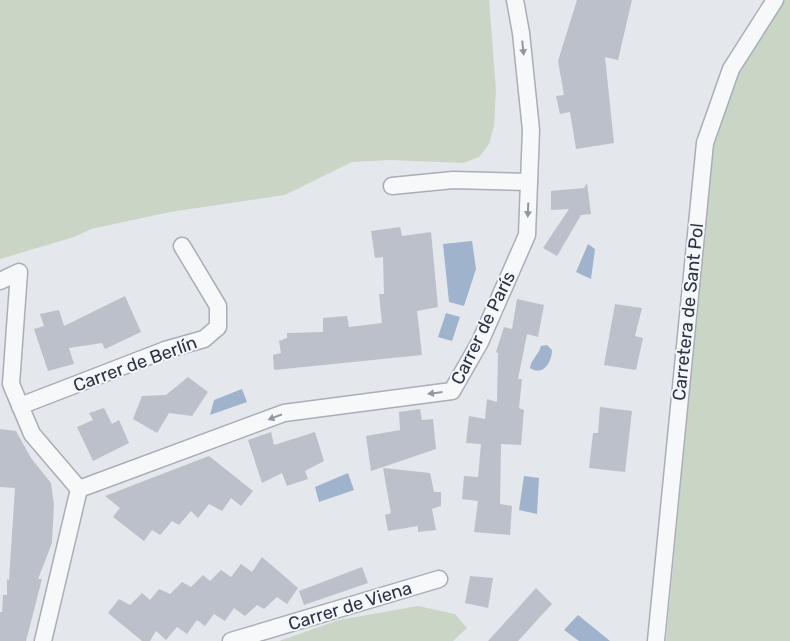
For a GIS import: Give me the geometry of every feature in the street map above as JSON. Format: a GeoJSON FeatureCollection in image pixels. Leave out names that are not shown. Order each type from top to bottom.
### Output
{"type":"FeatureCollection","features":[{"type":"Feature","properties":{"kind":"street","name":"Carrer de París"},"geometry":{"type":"LineString","coordinates":[[79,489],[284,413],[452,391],[480,342],[527,235],[531,130],[521,32],[515,0]]}},
{"type":"Feature","properties":{"kind":"street","name":"Carretera de Sant Pol"},"geometry":{"type":"LineString","coordinates":[[656,641],[705,142],[731,69],[775,0]]}},
{"type":"Feature","properties":{"kind":"street"},"geometry":{"type":"LineString","coordinates":[[392,186],[453,180],[529,182]]}},
{"type":"Feature","properties":{"kind":"street","name":"Carrer de Berlín"},"geometry":{"type":"LineString","coordinates":[[20,406],[165,350],[204,339],[218,327],[218,306],[182,246]]}},
{"type":"Feature","properties":{"kind":"street"},"geometry":{"type":"LineString","coordinates":[[0,281],[19,272],[11,384],[32,434],[79,489],[43,641]]}},
{"type":"Feature","properties":{"kind":"street","name":"Carrer de Viena"},"geometry":{"type":"LineString","coordinates":[[231,641],[440,579]]}},
{"type":"Feature","properties":{"kind":"green space"},"geometry":{"type":"Polygon","coordinates":[[[0,0],[489,0],[496,90],[494,126],[489,144],[479,157],[463,163],[390,160],[352,162],[285,195],[170,212],[91,229],[74,237],[0,259],[0,0]]]}},
{"type":"Feature","properties":{"kind":"green space"},"geometry":{"type":"Polygon","coordinates":[[[782,0],[790,0],[790,641],[666,641],[713,144],[740,69],[782,0]]]}},
{"type":"Feature","properties":{"kind":"green space"},"geometry":{"type":"Polygon","coordinates":[[[418,606],[455,614],[467,628],[453,641],[279,641],[339,620],[418,606]]]}},
{"type":"Feature","properties":{"kind":"water"},"geometry":{"type":"Polygon","coordinates":[[[472,241],[476,269],[464,306],[449,302],[443,244],[472,241]]]}},
{"type":"Feature","properties":{"kind":"water"},"geometry":{"type":"Polygon","coordinates":[[[588,244],[595,249],[591,279],[576,272],[588,244]]]}},
{"type":"Feature","properties":{"kind":"water"},"geometry":{"type":"Polygon","coordinates":[[[446,313],[460,317],[452,341],[438,337],[446,313]]]}},
{"type":"Feature","properties":{"kind":"water"},"geometry":{"type":"Polygon","coordinates":[[[547,345],[552,350],[552,355],[546,367],[539,371],[530,368],[541,346],[547,345]]]}},
{"type":"Feature","properties":{"kind":"water"},"geometry":{"type":"Polygon","coordinates":[[[242,389],[247,402],[210,415],[214,400],[242,389]]]}},
{"type":"Feature","properties":{"kind":"water"},"geometry":{"type":"Polygon","coordinates":[[[348,473],[354,490],[319,502],[315,487],[348,473]]]}},
{"type":"Feature","properties":{"kind":"water"},"geometry":{"type":"Polygon","coordinates":[[[524,476],[539,478],[537,514],[519,510],[524,476]]]}},
{"type":"Feature","properties":{"kind":"water"},"geometry":{"type":"Polygon","coordinates":[[[578,615],[610,641],[579,641],[564,630],[578,615]]]}},
{"type":"Feature","properties":{"kind":"building"},"geometry":{"type":"Polygon","coordinates":[[[577,0],[632,0],[618,60],[605,57],[614,143],[576,149],[570,112],[560,114],[556,96],[564,95],[558,61],[577,0]]]}},
{"type":"Feature","properties":{"kind":"building"},"geometry":{"type":"Polygon","coordinates":[[[587,183],[591,214],[581,215],[557,256],[543,248],[569,209],[551,210],[551,191],[584,188],[587,183]]]}},
{"type":"Feature","properties":{"kind":"building"},"geometry":{"type":"Polygon","coordinates":[[[400,227],[402,236],[431,232],[438,307],[417,311],[422,355],[274,370],[273,355],[281,353],[279,341],[287,338],[287,333],[323,332],[323,318],[347,316],[349,327],[382,323],[379,294],[384,294],[383,257],[375,258],[371,231],[400,227]]]}},
{"type":"Feature","properties":{"kind":"building"},"geometry":{"type":"Polygon","coordinates":[[[125,296],[141,332],[105,349],[102,343],[69,348],[74,364],[48,371],[34,329],[44,326],[40,314],[59,310],[64,326],[125,296]]]}},
{"type":"Feature","properties":{"kind":"building"},"geometry":{"type":"Polygon","coordinates":[[[517,299],[544,305],[538,337],[527,334],[518,379],[522,379],[519,408],[524,410],[521,445],[501,444],[500,504],[512,506],[510,535],[474,532],[478,501],[462,499],[464,476],[478,477],[481,444],[466,443],[469,416],[485,419],[487,399],[497,402],[498,353],[496,352],[504,327],[512,329],[517,299]]]}},
{"type":"Feature","properties":{"kind":"building"},"geometry":{"type":"Polygon","coordinates":[[[615,304],[642,308],[635,336],[643,338],[636,370],[604,365],[615,304]]]}},
{"type":"Feature","properties":{"kind":"building"},"geometry":{"type":"Polygon","coordinates":[[[188,377],[208,392],[192,416],[169,413],[157,433],[133,419],[142,396],[166,395],[188,377]]]}},
{"type":"Feature","properties":{"kind":"building"},"geometry":{"type":"Polygon","coordinates":[[[600,407],[632,411],[625,472],[589,468],[593,433],[598,433],[600,407]]]}},
{"type":"Feature","properties":{"kind":"building"},"geometry":{"type":"Polygon","coordinates":[[[104,408],[112,424],[119,420],[129,443],[93,461],[77,427],[93,420],[89,413],[104,408]]]}},
{"type":"Feature","properties":{"kind":"building"},"geometry":{"type":"Polygon","coordinates":[[[420,409],[422,420],[433,419],[436,449],[371,471],[366,436],[400,430],[399,412],[420,409]]]}},
{"type":"Feature","properties":{"kind":"building"},"geometry":{"type":"Polygon","coordinates":[[[0,429],[16,431],[31,458],[51,483],[54,505],[52,543],[38,579],[42,579],[26,641],[0,641],[0,612],[2,612],[3,595],[7,595],[7,579],[9,580],[15,488],[0,487],[0,429]]]}},
{"type":"Feature","properties":{"kind":"building"},"geometry":{"type":"Polygon","coordinates":[[[271,432],[274,445],[315,432],[324,461],[305,471],[308,479],[287,486],[282,473],[262,483],[248,440],[271,432]]]}},
{"type":"Feature","properties":{"kind":"building"},"geometry":{"type":"Polygon","coordinates":[[[209,456],[253,491],[241,506],[231,498],[222,511],[209,504],[198,518],[191,511],[179,525],[172,521],[160,535],[152,530],[144,541],[113,517],[120,508],[105,496],[209,456]]]}},
{"type":"Feature","properties":{"kind":"building"},"geometry":{"type":"Polygon","coordinates":[[[383,468],[430,473],[434,492],[441,492],[441,506],[432,509],[436,530],[418,532],[418,526],[388,531],[385,515],[391,513],[383,468]]]}},
{"type":"Feature","properties":{"kind":"building"},"geometry":{"type":"Polygon","coordinates":[[[262,557],[298,588],[287,604],[277,597],[264,609],[257,605],[245,616],[234,608],[225,621],[214,614],[205,626],[197,620],[187,634],[177,627],[166,640],[156,631],[150,641],[142,641],[108,613],[119,599],[130,605],[142,593],[150,600],[159,589],[170,594],[182,582],[191,587],[203,575],[210,581],[221,570],[231,577],[241,564],[252,572],[262,557]]]}},
{"type":"Feature","properties":{"kind":"building"},"geometry":{"type":"Polygon","coordinates":[[[362,567],[368,583],[304,605],[299,591],[362,567]]]}},
{"type":"Feature","properties":{"kind":"building"},"geometry":{"type":"Polygon","coordinates":[[[470,576],[493,578],[488,608],[465,603],[470,576]]]}},
{"type":"Feature","properties":{"kind":"building"},"geometry":{"type":"Polygon","coordinates":[[[536,588],[552,604],[518,641],[488,641],[536,588]]]}}]}
